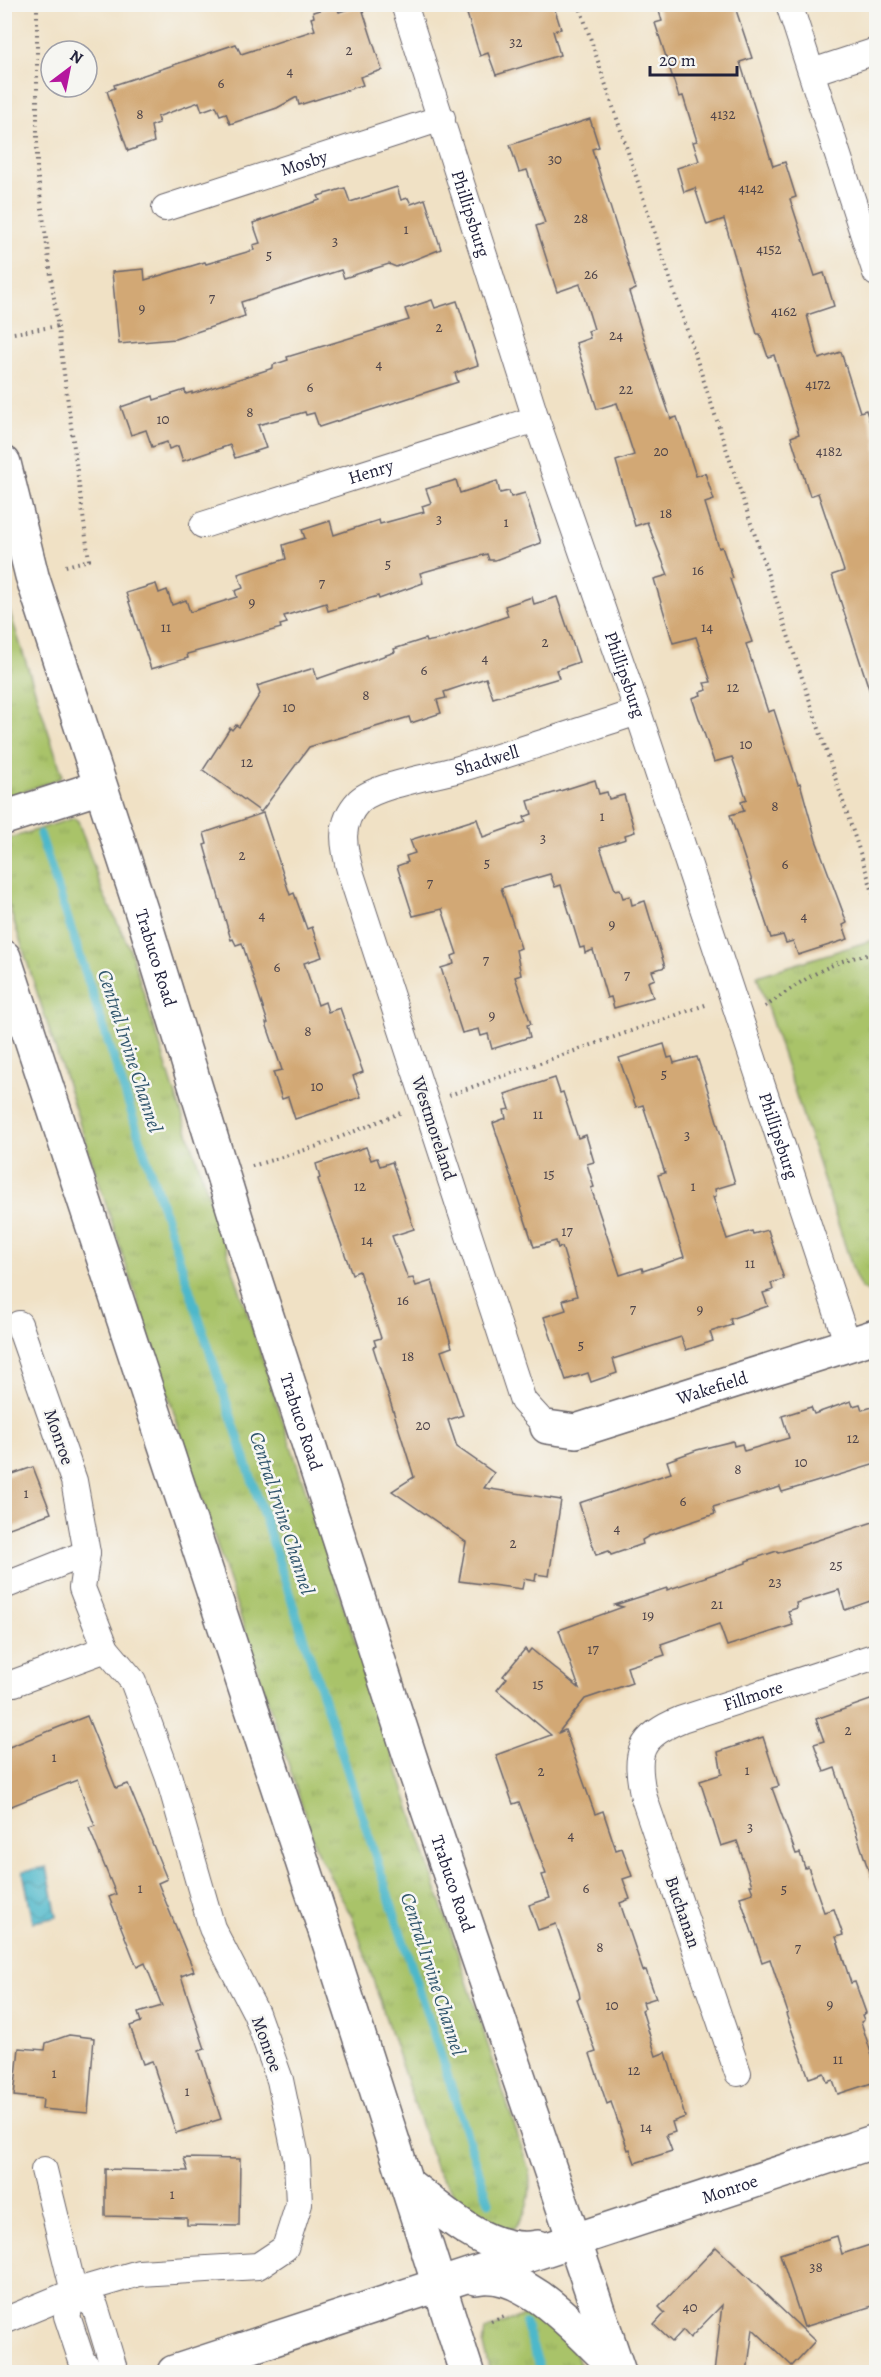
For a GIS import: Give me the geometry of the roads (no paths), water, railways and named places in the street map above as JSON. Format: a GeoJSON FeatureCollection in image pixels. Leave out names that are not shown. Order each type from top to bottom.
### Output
{"type":"FeatureCollection","features":[{"type":"Feature","properties":{"kind":"main road","name":"Trabuco Road"},"geometry":{"type":"LineString","coordinates":[[4,463],[32,576],[143,916],[222,1174],[414,1769],[619,2371]]}},
{"type":"Feature","properties":{"kind":"main road"},"geometry":{"type":"LineString","coordinates":[[4,818],[100,787]]}},
{"type":"Feature","properties":{"kind":"main road"},"geometry":{"type":"LineString","coordinates":[[4,957],[467,2373]]}},
{"type":"Feature","properties":{"kind":"main road","name":"Wakefield"},"geometry":{"type":"LineString","coordinates":[[547,1427],[576,1431],[862,1340]]}},
{"type":"Feature","properties":{"kind":"main road","name":"Monroe"},"geometry":{"type":"LineString","coordinates":[[174,2373],[876,2141]]}},
{"type":"Feature","properties":{"kind":"main road"},"geometry":{"type":"LineString","coordinates":[[406,2183],[472,2232],[506,2247],[524,2249],[575,2240]]}},
{"type":"Feature","properties":{"kind":"main road"},"geometry":{"type":"LineString","coordinates":[[439,2287],[486,2276],[516,2283],[546,2303],[619,2371]]}},
{"type":"Feature","properties":{"kind":"street","name":"Phillipsburg"},"geometry":{"type":"LineString","coordinates":[[404,4],[536,419],[638,712],[735,1006],[862,1340]]}},
{"type":"Feature","properties":{"kind":"street"},"geometry":{"type":"LineString","coordinates":[[789,4],[876,273]]}},
{"type":"Feature","properties":{"kind":"street"},"geometry":{"type":"LineString","coordinates":[[812,72],[876,51]]}},
{"type":"Feature","properties":{"kind":"street","name":"Mosby"},"geometry":{"type":"LineString","coordinates":[[165,208],[442,118]]}},
{"type":"Feature","properties":{"kind":"street","name":"Henry"},"geometry":{"type":"LineString","coordinates":[[204,525],[536,419]]}},
{"type":"Feature","properties":{"kind":"street","name":"Shadwell"},"geometry":{"type":"LineString","coordinates":[[346,820],[360,800],[387,788],[458,770],[638,712]]}},
{"type":"Feature","properties":{"kind":"street","name":"Westmoreland"},"geometry":{"type":"LineString","coordinates":[[346,820],[343,845],[351,874],[523,1401],[547,1427]]}},
{"type":"Feature","properties":{"kind":"street","name":"Monroe"},"geometry":{"type":"LineString","coordinates":[[4,2321],[74,2292],[139,2273],[258,2266],[285,2248],[298,2204],[297,2161],[280,2080],[256,2013],[212,1928],[169,1778],[133,1681],[106,1649],[82,1588],[87,1553],[74,1481],[19,1324]]}},
{"type":"Feature","properties":{"kind":"street"},"geometry":{"type":"LineString","coordinates":[[4,1586],[87,1553]]}},
{"type":"Feature","properties":{"kind":"street"},"geometry":{"type":"LineString","coordinates":[[4,1683],[14,1683],[106,1649]]}},
{"type":"Feature","properties":{"kind":"street","name":"Fillmore"},"geometry":{"type":"LineString","coordinates":[[640,1750],[657,1730],[682,1719],[876,1656]]}},
{"type":"Feature","properties":{"kind":"street","name":"Buchanan"},"geometry":{"type":"LineString","coordinates":[[640,1750],[638,1771],[644,1798],[738,2073]]}},
{"type":"Feature","properties":{"kind":"street"},"geometry":{"type":"LineString","coordinates":[[44,2170],[74,2292],[67,2316],[82,2361],[92,2373]]}},
{"type":"Feature","properties":{"kind":"street"},"geometry":{"type":"LineString","coordinates":[[74,2292],[95,2306],[115,2373]]}},
{"type":"Feature","properties":{"kind":"water"},"geometry":{"type":"Polygon","coordinates":[[[47,1867],[57,1917],[33,1922],[23,1871],[47,1867]]]}},
{"type":"Feature","properties":{"kind":"waterway","name":"Central Irvine Channel"},"geometry":{"type":"LineString","coordinates":[[40,834],[489,2202]]}},
{"type":"Feature","properties":{"kind":"waterway","name":"Central Irvine Channel"},"geometry":{"type":"LineString","coordinates":[[525,2324],[541,2372]]}}]}
